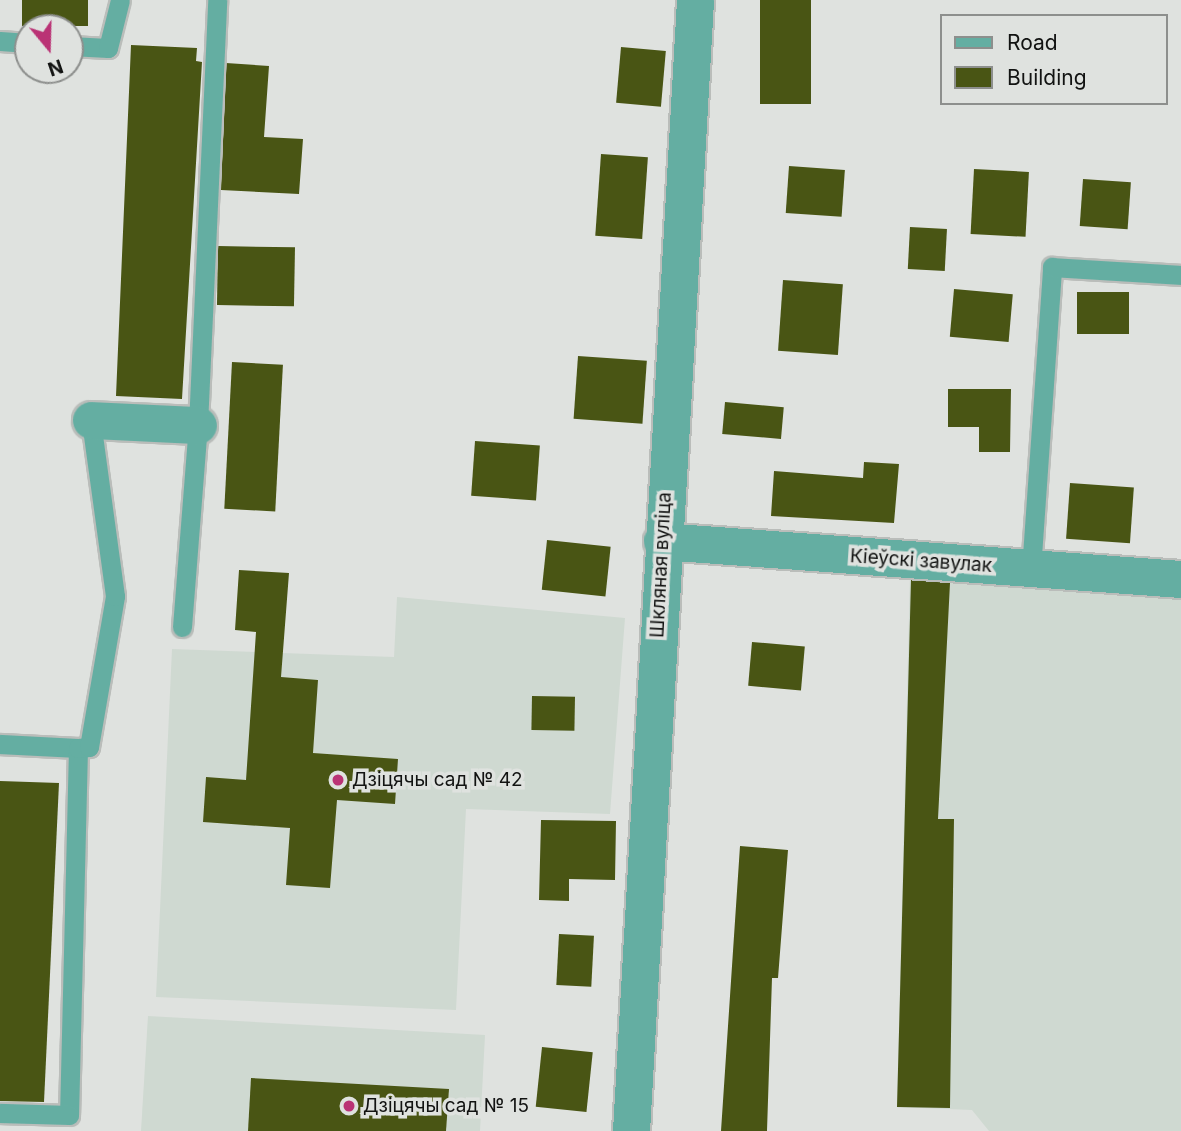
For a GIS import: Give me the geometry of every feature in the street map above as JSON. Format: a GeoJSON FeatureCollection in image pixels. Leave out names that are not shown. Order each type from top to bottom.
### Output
{"type":"FeatureCollection","features":[{"type":"Feature","properties":{"kind":"street","name":"Шкляная вуліца"},"geometry":{"type":"LineString","coordinates":[[631,1131],[662,541],[695,0]]}},
{"type":"Feature","properties":{"kind":"street"},"geometry":{"type":"LineString","coordinates":[[91,420],[198,425]]}},
{"type":"Feature","properties":{"kind":"street","name":"Кіеўскі завулак"},"geometry":{"type":"LineString","coordinates":[[662,541],[1181,579]]}},
{"type":"Feature","properties":{"kind":"lane"},"geometry":{"type":"LineString","coordinates":[[84,47],[108,48],[120,0]]}},
{"type":"Feature","properties":{"kind":"lane"},"geometry":{"type":"LineString","coordinates":[[182,628],[198,425],[217,0]]}},
{"type":"Feature","properties":{"kind":"lane"},"geometry":{"type":"LineString","coordinates":[[1031,570],[1052,267],[1181,275]]}},
{"type":"Feature","properties":{"kind":"lane"},"geometry":{"type":"LineString","coordinates":[[0,744],[89,747],[115,596],[91,420]]}},
{"type":"Feature","properties":{"kind":"lane"},"geometry":{"type":"LineString","coordinates":[[0,1112],[69,1115],[78,748]]}},
{"type":"Feature","properties":{"kind":"shaded area"},"geometry":{"type":"Polygon","coordinates":[[[910,575],[1181,600],[1181,1131],[989,1131],[972,1110],[897,1107],[910,575]]]}},
{"type":"Feature","properties":{"kind":"shaded area"},"geometry":{"type":"Polygon","coordinates":[[[397,597],[625,618],[610,814],[466,809],[456,1010],[156,997],[172,649],[394,657],[397,597]]]}},
{"type":"Feature","properties":{"kind":"shaded area"},"geometry":{"type":"Polygon","coordinates":[[[148,1016],[485,1035],[480,1131],[141,1131],[148,1016]]]}},
{"type":"Feature","properties":{"kind":"building"},"geometry":{"type":"Polygon","coordinates":[[[22,0],[88,0],[88,26],[84,26],[84,14],[22,14],[22,0]]]}},
{"type":"Feature","properties":{"kind":"building"},"geometry":{"type":"Polygon","coordinates":[[[760,0],[811,0],[811,104],[760,104],[760,0]]]}},
{"type":"Feature","properties":{"kind":"building"},"geometry":{"type":"Polygon","coordinates":[[[131,45],[197,48],[196,61],[202,62],[182,399],[116,396],[131,45]]]}},
{"type":"Feature","properties":{"kind":"building"},"geometry":{"type":"Polygon","coordinates":[[[621,47],[666,51],[661,107],[616,103],[621,47]]]}},
{"type":"Feature","properties":{"kind":"building"},"geometry":{"type":"Polygon","coordinates":[[[226,63],[269,66],[264,137],[303,139],[299,194],[221,190],[226,63]]]}},
{"type":"Feature","properties":{"kind":"building"},"geometry":{"type":"Polygon","coordinates":[[[601,154],[648,157],[642,239],[595,236],[601,154]]]}},
{"type":"Feature","properties":{"kind":"building"},"geometry":{"type":"Polygon","coordinates":[[[789,166],[845,170],[842,217],[786,213],[789,166]]]}},
{"type":"Feature","properties":{"kind":"building"},"geometry":{"type":"Polygon","coordinates":[[[974,169],[1029,172],[1026,237],[971,234],[974,169]]]}},
{"type":"Feature","properties":{"kind":"building"},"geometry":{"type":"Polygon","coordinates":[[[1083,179],[1131,182],[1128,229],[1080,226],[1083,179]]]}},
{"type":"Feature","properties":{"kind":"building"},"geometry":{"type":"Polygon","coordinates":[[[910,227],[947,229],[945,271],[908,269],[910,227]]]}},
{"type":"Feature","properties":{"kind":"building"},"geometry":{"type":"Polygon","coordinates":[[[218,246],[295,247],[294,306],[217,305],[218,246]]]}},
{"type":"Feature","properties":{"kind":"building"},"geometry":{"type":"Polygon","coordinates":[[[783,280],[843,284],[838,355],[778,351],[783,280]]]}},
{"type":"Feature","properties":{"kind":"building"},"geometry":{"type":"Polygon","coordinates":[[[954,289],[1013,294],[1009,342],[950,337],[954,289]]]}},
{"type":"Feature","properties":{"kind":"building"},"geometry":{"type":"Polygon","coordinates":[[[1077,292],[1129,292],[1129,334],[1077,334],[1077,292]]]}},
{"type":"Feature","properties":{"kind":"building"},"geometry":{"type":"Polygon","coordinates":[[[578,356],[647,361],[642,424],[574,419],[578,356]]]}},
{"type":"Feature","properties":{"kind":"building"},"geometry":{"type":"Polygon","coordinates":[[[232,362],[283,365],[275,511],[224,509],[232,362]]]}},
{"type":"Feature","properties":{"kind":"building"},"geometry":{"type":"Polygon","coordinates":[[[948,389],[1011,389],[1010,452],[979,452],[979,427],[948,427],[948,389]]]}},
{"type":"Feature","properties":{"kind":"building"},"geometry":{"type":"Polygon","coordinates":[[[725,402],[784,407],[781,439],[722,434],[725,402]]]}},
{"type":"Feature","properties":{"kind":"building"},"geometry":{"type":"Polygon","coordinates":[[[475,441],[540,446],[536,500],[471,496],[475,441]]]}},
{"type":"Feature","properties":{"kind":"building"},"geometry":{"type":"Polygon","coordinates":[[[864,462],[899,464],[894,523],[771,516],[774,471],[863,478],[864,462]]]}},
{"type":"Feature","properties":{"kind":"building"},"geometry":{"type":"Polygon","coordinates":[[[1070,483],[1134,487],[1130,543],[1066,539],[1070,483]]]}},
{"type":"Feature","properties":{"kind":"building"},"geometry":{"type":"Polygon","coordinates":[[[547,540],[611,547],[605,596],[542,590],[547,540]]]}},
{"type":"Feature","properties":{"kind":"building","name":"Дзіцячы сад № 42"},"geometry":{"type":"Polygon","coordinates":[[[239,570],[289,573],[281,677],[318,680],[313,753],[398,759],[395,804],[337,800],[330,888],[286,885],[290,828],[203,822],[206,777],[246,780],[256,632],[235,630],[239,570]]]}},
{"type":"Feature","properties":{"kind":"building"},"geometry":{"type":"Polygon","coordinates":[[[911,580],[950,583],[938,819],[954,819],[950,1108],[897,1107],[911,580]]]}},
{"type":"Feature","properties":{"kind":"building"},"geometry":{"type":"Polygon","coordinates":[[[752,642],[805,647],[801,690],[748,686],[752,642]]]}},
{"type":"Feature","properties":{"kind":"building"},"geometry":{"type":"Polygon","coordinates":[[[532,696],[575,697],[574,731],[531,730],[532,696]]]}},
{"type":"Feature","properties":{"kind":"building"},"geometry":{"type":"Polygon","coordinates":[[[0,781],[59,783],[44,1102],[0,1101],[0,781]]]}},
{"type":"Feature","properties":{"kind":"building"},"geometry":{"type":"Polygon","coordinates":[[[541,820],[616,821],[615,880],[569,879],[569,901],[539,900],[541,820]]]}},
{"type":"Feature","properties":{"kind":"building"},"geometry":{"type":"Polygon","coordinates":[[[740,846],[788,850],[778,978],[772,978],[767,1131],[721,1131],[740,846]]]}},
{"type":"Feature","properties":{"kind":"building"},"geometry":{"type":"Polygon","coordinates":[[[559,934],[594,936],[591,987],[556,985],[559,934]]]}},
{"type":"Feature","properties":{"kind":"building"},"geometry":{"type":"Polygon","coordinates":[[[542,1047],[593,1052],[586,1112],[536,1107],[542,1047]]]}},
{"type":"Feature","properties":{"kind":"building","name":"Дзіцячы сад № 15"},"geometry":{"type":"Polygon","coordinates":[[[251,1078],[449,1089],[446,1131],[248,1131],[251,1078]]]}},
{"type":"Feature","properties":{"kind":"place","name":"Дзіцячы сад № 42"},"geometry":{"type":"Point","coordinates":[338,780]}},
{"type":"Feature","properties":{"kind":"place","name":"Дзіцячы сад № 15"},"geometry":{"type":"Point","coordinates":[349,1106]}}]}
